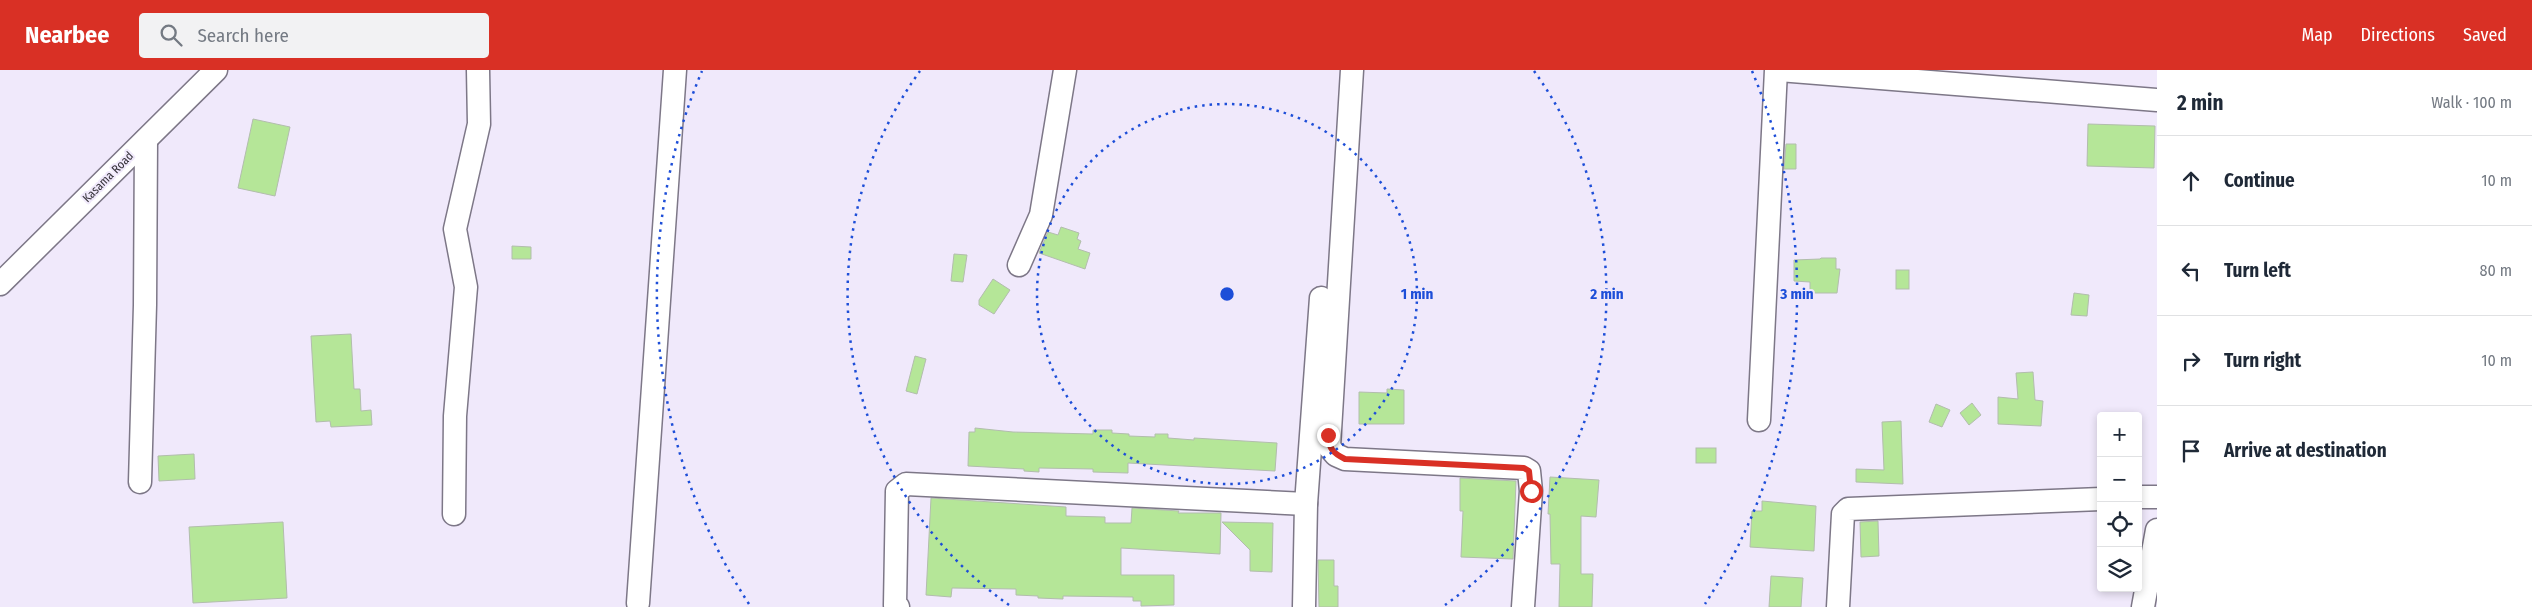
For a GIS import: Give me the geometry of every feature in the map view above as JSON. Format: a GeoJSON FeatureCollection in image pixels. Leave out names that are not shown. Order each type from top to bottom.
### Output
{"type":"FeatureCollection","features":[{"type":"Feature","properties":{"kind":"street","name":"Kasama Road"},"geometry":{"type":"LineString","coordinates":[[0,284],[216,70]]}},
{"type":"Feature","properties":{"kind":"street"},"geometry":{"type":"LineString","coordinates":[[454,514],[455,416],[466,286],[455,229],[479,124],[478,70]]}},
{"type":"Feature","properties":{"kind":"street"},"geometry":{"type":"LineString","coordinates":[[638,603],[675,70]]}},
{"type":"Feature","properties":{"kind":"street"},"geometry":{"type":"LineString","coordinates":[[1019,265],[1041,215],[1065,70]]}},
{"type":"Feature","properties":{"kind":"street"},"geometry":{"type":"LineString","coordinates":[[1304,607],[1306,504],[1339,70]]}},
{"type":"Feature","properties":{"kind":"street"},"geometry":{"type":"LineString","coordinates":[[1352,70],[1329,447],[1336,455],[1345,459],[1524,468],[1529,471],[1531,491],[1523,607]]}},
{"type":"Feature","properties":{"kind":"street"},"geometry":{"type":"LineString","coordinates":[[1760,420],[1777,70],[2016,79],[2157,100]]}},
{"type":"Feature","properties":{"kind":"street"},"geometry":{"type":"LineString","coordinates":[[140,482],[145,305],[146,140]]}},
{"type":"Feature","properties":{"kind":"street"},"geometry":{"type":"LineString","coordinates":[[898,607],[895,605],[897,491],[906,484],[1306,504]]}},
{"type":"Feature","properties":{"kind":"street"},"geometry":{"type":"LineString","coordinates":[[2142,497],[2157,496]]}},
{"type":"Feature","properties":{"kind":"street"},"geometry":{"type":"LineString","coordinates":[[1838,607],[1844,514],[1848,509],[2097,499]]}},
{"type":"Feature","properties":{"kind":"street"},"geometry":{"type":"LineString","coordinates":[[2143,607],[2157,530]]}},
{"type":"Feature","properties":{"kind":"building"},"geometry":{"type":"Polygon","coordinates":[[[253,119],[290,127],[275,196],[238,188],[253,119]]]}},
{"type":"Feature","properties":{"kind":"building"},"geometry":{"type":"Polygon","coordinates":[[[2088,124],[2155,126],[2154,168],[2087,166],[2088,124]]]}},
{"type":"Feature","properties":{"kind":"building"},"geometry":{"type":"Polygon","coordinates":[[[1786,144],[1796,144],[1796,169],[1784,169],[1786,144]]]}},
{"type":"Feature","properties":{"kind":"building"},"geometry":{"type":"Polygon","coordinates":[[[1061,227],[1079,233],[1077,239],[1081,241],[1078,249],[1090,253],[1085,269],[1039,253],[1048,232],[1058,235],[1061,227]]]}},
{"type":"Feature","properties":{"kind":"building"},"geometry":{"type":"Polygon","coordinates":[[[512,246],[531,247],[531,259],[512,259],[512,246]]]}},
{"type":"Feature","properties":{"kind":"building"},"geometry":{"type":"Polygon","coordinates":[[[954,254],[967,255],[963,282],[951,281],[954,254]]]}},
{"type":"Feature","properties":{"kind":"building"},"geometry":{"type":"Polygon","coordinates":[[[1836,258],[1836,269],[1840,269],[1837,293],[1810,293],[1810,282],[1794,281],[1794,260],[1836,258]]]}},
{"type":"Feature","properties":{"kind":"building"},"geometry":{"type":"Polygon","coordinates":[[[1896,270],[1909,270],[1909,289],[1896,289],[1896,270]]]}},
{"type":"Feature","properties":{"kind":"building"},"geometry":{"type":"Polygon","coordinates":[[[993,279],[1010,290],[994,314],[979,305],[979,300],[993,279]]]}},
{"type":"Feature","properties":{"kind":"building"},"geometry":{"type":"Polygon","coordinates":[[[2074,293],[2089,295],[2087,316],[2071,315],[2074,293]]]}},
{"type":"Feature","properties":{"kind":"building"},"geometry":{"type":"Polygon","coordinates":[[[351,334],[354,389],[360,389],[361,411],[371,410],[372,425],[331,427],[330,421],[316,422],[311,336],[351,334]]]}},
{"type":"Feature","properties":{"kind":"building"},"geometry":{"type":"Polygon","coordinates":[[[915,356],[926,359],[917,394],[906,391],[915,356]]]}},
{"type":"Feature","properties":{"kind":"building"},"geometry":{"type":"Polygon","coordinates":[[[2033,372],[2035,400],[2043,401],[2041,426],[1998,424],[1998,397],[2018,399],[2016,373],[2033,372]]]}},
{"type":"Feature","properties":{"kind":"building"},"geometry":{"type":"Polygon","coordinates":[[[1387,389],[1404,390],[1404,424],[1359,424],[1359,392],[1387,393],[1387,389]]]}},
{"type":"Feature","properties":{"kind":"building"},"geometry":{"type":"Polygon","coordinates":[[[1972,403],[1981,415],[1969,425],[1960,413],[1972,403]]]}},
{"type":"Feature","properties":{"kind":"building"},"geometry":{"type":"Polygon","coordinates":[[[1936,404],[1950,410],[1942,427],[1929,422],[1936,404]]]}},
{"type":"Feature","properties":{"kind":"building"},"geometry":{"type":"Polygon","coordinates":[[[1901,421],[1903,484],[1856,482],[1856,469],[1884,470],[1882,422],[1901,421]]]}},
{"type":"Feature","properties":{"kind":"building"},"geometry":{"type":"Polygon","coordinates":[[[975,428],[1013,432],[1093,434],[1093,430],[1112,430],[1112,433],[1129,434],[1129,436],[1155,437],[1155,434],[1168,434],[1168,438],[1277,443],[1275,471],[1128,463],[1128,473],[1093,472],[1093,469],[1039,468],[1039,472],[1024,471],[1024,469],[968,466],[969,432],[975,432],[975,428]]]}},
{"type":"Feature","properties":{"kind":"building"},"geometry":{"type":"Polygon","coordinates":[[[1696,448],[1716,448],[1716,463],[1696,463],[1696,448]]]}},
{"type":"Feature","properties":{"kind":"building"},"geometry":{"type":"Polygon","coordinates":[[[194,454],[195,479],[159,481],[158,456],[194,454]]]}},
{"type":"Feature","properties":{"kind":"building"},"geometry":{"type":"Polygon","coordinates":[[[1550,477],[1599,480],[1596,517],[1581,516],[1581,574],[1593,574],[1592,607],[1559,607],[1560,564],[1551,564],[1550,514],[1548,514],[1550,477]]]}},
{"type":"Feature","properties":{"kind":"building"},"geometry":{"type":"Polygon","coordinates":[[[1460,478],[1516,481],[1513,559],[1461,557],[1463,511],[1460,511],[1460,478]]]}},
{"type":"Feature","properties":{"kind":"building"},"geometry":{"type":"Polygon","coordinates":[[[931,498],[1066,507],[1066,516],[1105,517],[1105,523],[1131,523],[1132,508],[1179,511],[1178,513],[1221,513],[1220,554],[1121,548],[1121,575],[1174,575],[1174,605],[1141,606],[1141,601],[1133,601],[1133,597],[1063,596],[1063,599],[1038,598],[1038,596],[1016,595],[1016,589],[952,588],[951,597],[926,595],[931,498]]]}},
{"type":"Feature","properties":{"kind":"building"},"geometry":{"type":"Polygon","coordinates":[[[1762,501],[1816,506],[1814,551],[1750,547],[1752,511],[1762,511],[1762,501]]]}},
{"type":"Feature","properties":{"kind":"building"},"geometry":{"type":"Polygon","coordinates":[[[1878,521],[1879,556],[1861,557],[1860,522],[1878,521]]]}},
{"type":"Feature","properties":{"kind":"building"},"geometry":{"type":"Polygon","coordinates":[[[283,522],[287,598],[193,603],[189,527],[283,522]]]}},
{"type":"Feature","properties":{"kind":"building"},"geometry":{"type":"Polygon","coordinates":[[[1222,522],[1273,523],[1272,572],[1250,571],[1250,550],[1222,522]]]}},
{"type":"Feature","properties":{"kind":"building"},"geometry":{"type":"Polygon","coordinates":[[[1318,560],[1334,560],[1334,586],[1338,586],[1338,607],[1319,607],[1318,560]]]}},
{"type":"Feature","properties":{"kind":"building"},"geometry":{"type":"Polygon","coordinates":[[[1771,576],[1803,578],[1801,607],[1769,607],[1771,576]]]}},
{"type":"Feature","properties":{"kind":"route"},"geometry":{"type":"LineString","coordinates":[[1328,435],[1329,447],[1336,455],[1345,459],[1524,468],[1529,471],[1531,477],[1531,491]]}}]}
